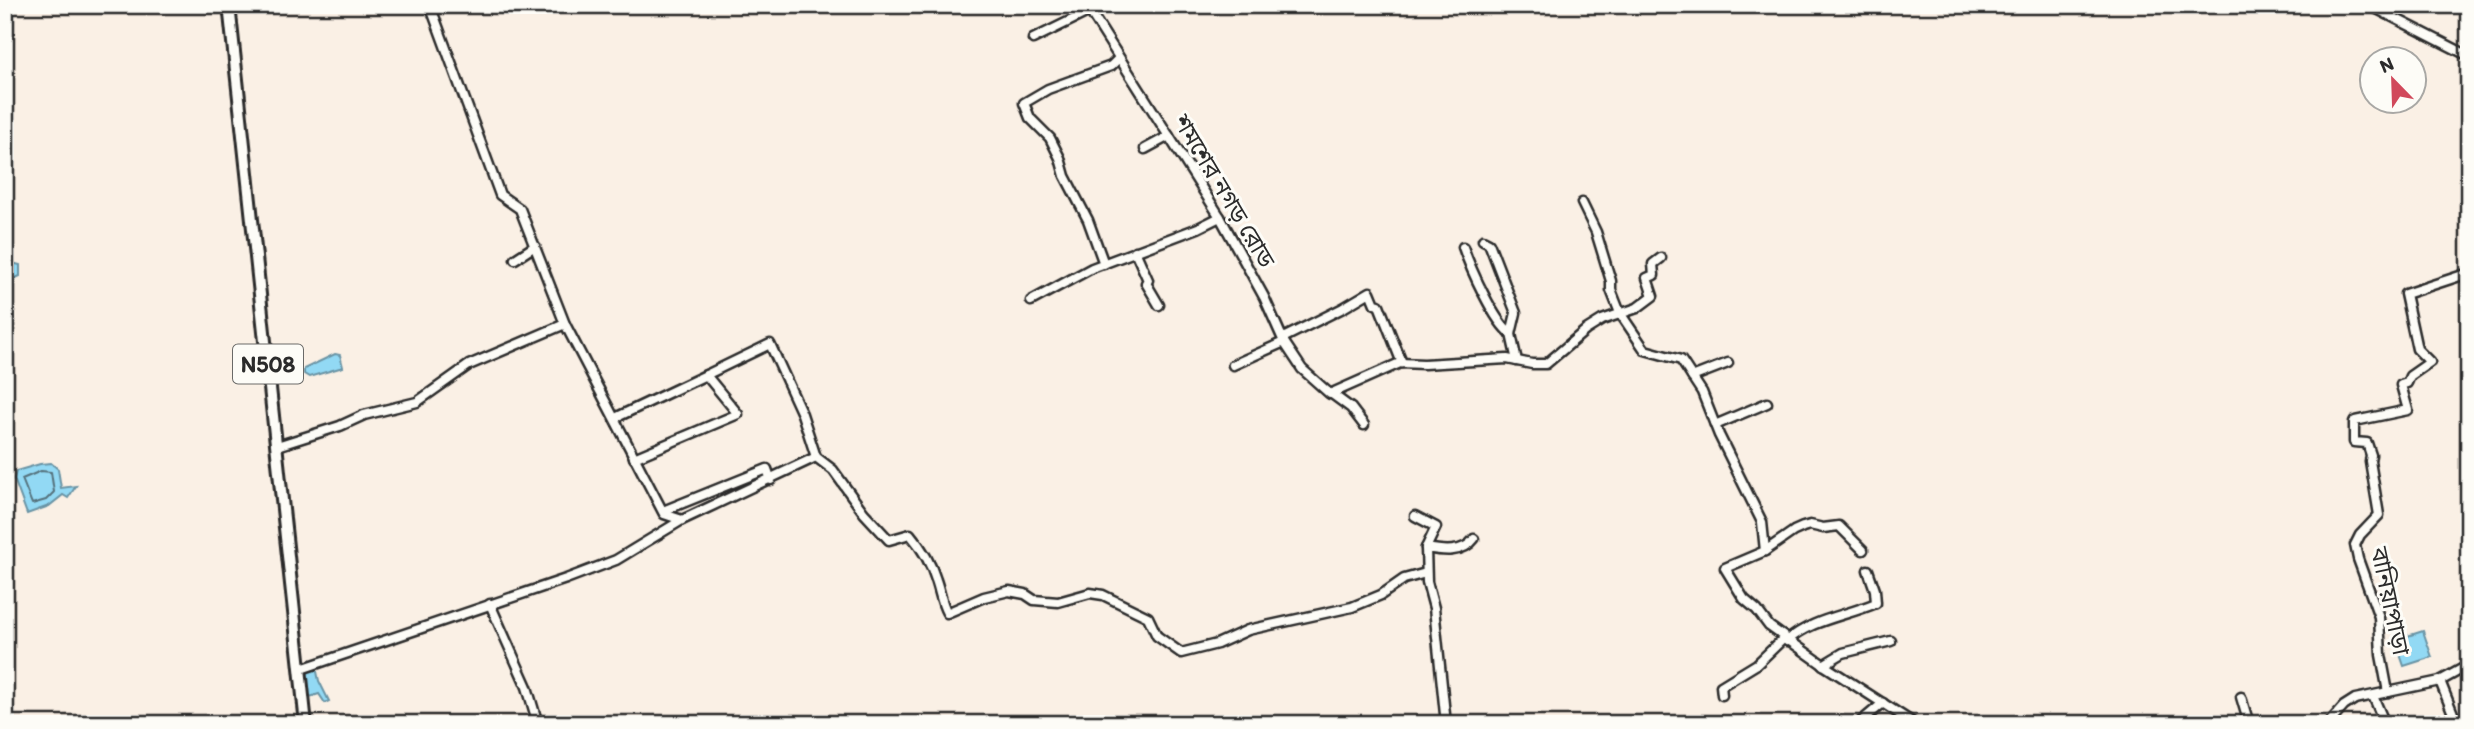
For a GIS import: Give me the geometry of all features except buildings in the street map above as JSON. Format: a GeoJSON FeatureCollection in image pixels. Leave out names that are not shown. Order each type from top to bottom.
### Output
{"type":"FeatureCollection","features":[{"type":"Feature","properties":{"kind":"highway","name":"N508"},"geometry":{"type":"LineString","coordinates":[[229,5],[306,724]]}},
{"type":"Feature","properties":{"kind":"street"},"geometry":{"type":"LineString","coordinates":[[430,5],[500,195],[520,209],[565,324],[664,514],[681,520]]}},
{"type":"Feature","properties":{"kind":"street"},"geometry":{"type":"LineString","coordinates":[[2368,5],[2469,57]]}},
{"type":"Feature","properties":{"kind":"street"},"geometry":{"type":"LineString","coordinates":[[1033,39],[1088,8]]}},
{"type":"Feature","properties":{"kind":"street","name":"শমশের নগড় রোড"},"geometry":{"type":"LineString","coordinates":[[1088,8],[1220,217],[1264,297],[1283,340],[1302,369],[1351,408],[1364,425]]}},
{"type":"Feature","properties":{"kind":"street"},"geometry":{"type":"LineString","coordinates":[[1104,264],[1088,220],[1065,176],[1060,158],[1050,138],[1030,118],[1024,103],[1048,89],[1111,66],[1119,58]]}},
{"type":"Feature","properties":{"kind":"street"},"geometry":{"type":"LineString","coordinates":[[1145,149],[1169,136]]}},
{"type":"Feature","properties":{"kind":"street"},"geometry":{"type":"LineString","coordinates":[[1582,203],[1596,232],[1620,313],[1645,350],[1681,360],[1702,392],[1762,523],[1765,551]]}},
{"type":"Feature","properties":{"kind":"street"},"geometry":{"type":"LineString","coordinates":[[1031,301],[1081,274],[1220,217]]}},
{"type":"Feature","properties":{"kind":"street"},"geometry":{"type":"LineString","coordinates":[[1483,240],[1489,243],[1516,313],[1511,334],[1517,361]]}},
{"type":"Feature","properties":{"kind":"street"},"geometry":{"type":"LineString","coordinates":[[515,259],[535,246]]}},
{"type":"Feature","properties":{"kind":"street"},"geometry":{"type":"LineString","coordinates":[[1463,247],[1471,271],[1500,323],[1511,334]]}},
{"type":"Feature","properties":{"kind":"street"},"geometry":{"type":"LineString","coordinates":[[1135,251],[1148,280],[1146,283],[1159,305]]}},
{"type":"Feature","properties":{"kind":"street"},"geometry":{"type":"LineString","coordinates":[[1331,394],[1402,363],[1507,359],[1546,364],[1586,330],[1620,313],[1637,308],[1653,296],[1647,278],[1654,275],[1653,264],[1661,258]]}},
{"type":"Feature","properties":{"kind":"street","name":"বানিয়াপাড়া"},"geometry":{"type":"LineString","coordinates":[[2388,692],[2381,655],[2379,617],[2355,545],[2360,535],[2379,515],[2371,455],[2367,443],[2354,442],[2354,423],[2408,410],[2401,385],[2407,383],[2410,376],[2430,362],[2417,349],[2405,294],[2469,273]]}},
{"type":"Feature","properties":{"kind":"street"},"geometry":{"type":"LineString","coordinates":[[1233,365],[1370,292],[1375,303],[1380,304],[1402,363]]}},
{"type":"Feature","properties":{"kind":"street"},"geometry":{"type":"LineString","coordinates":[[277,446],[340,426],[364,415],[417,402],[470,365],[565,324]]}},
{"type":"Feature","properties":{"kind":"street"},"geometry":{"type":"LineString","coordinates":[[615,418],[770,344],[802,414],[816,457],[834,470],[864,513],[889,540],[910,534],[936,579],[947,613],[984,597],[1009,591],[1025,594],[1034,600],[1058,602],[1090,593],[1103,595],[1147,617],[1157,636],[1181,653],[1217,644],[1248,630],[1352,607],[1381,595],[1405,579],[1426,573]]}},
{"type":"Feature","properties":{"kind":"street"},"geometry":{"type":"LineString","coordinates":[[1692,377],[1728,363]]}},
{"type":"Feature","properties":{"kind":"street"},"geometry":{"type":"LineString","coordinates":[[634,458],[738,414],[706,375]]}},
{"type":"Feature","properties":{"kind":"street"},"geometry":{"type":"LineString","coordinates":[[1716,425],[1767,403]]}},
{"type":"Feature","properties":{"kind":"street"},"geometry":{"type":"LineString","coordinates":[[301,669],[566,579],[617,559],[681,520],[816,457]]}},
{"type":"Feature","properties":{"kind":"street"},"geometry":{"type":"LineString","coordinates":[[663,511],[767,469],[771,480]]}},
{"type":"Feature","properties":{"kind":"street"},"geometry":{"type":"LineString","coordinates":[[1415,516],[1436,527],[1426,548],[1426,573],[1434,608],[1446,724]]}},
{"type":"Feature","properties":{"kind":"street"},"geometry":{"type":"LineString","coordinates":[[1863,550],[1839,526],[1823,528],[1810,525],[1794,531],[1765,551],[1725,568],[1744,598],[1769,626],[1823,665],[1915,724]]}},
{"type":"Feature","properties":{"kind":"street"},"geometry":{"type":"LineString","coordinates":[[1426,548],[1444,552],[1469,545],[1474,539]]}},
{"type":"Feature","properties":{"kind":"street"},"geometry":{"type":"LineString","coordinates":[[1723,695],[1721,686],[1757,664],[1786,639],[1824,620],[1876,603],[1868,570]]}},
{"type":"Feature","properties":{"kind":"street"},"geometry":{"type":"LineString","coordinates":[[490,604],[527,687],[538,724]]}},
{"type":"Feature","properties":{"kind":"street"},"geometry":{"type":"LineString","coordinates":[[1823,665],[1843,653],[1891,640]]}},
{"type":"Feature","properties":{"kind":"street"},"geometry":{"type":"LineString","coordinates":[[2328,724],[2338,720],[2344,706],[2355,699],[2440,681],[2469,665]]}},
{"type":"Feature","properties":{"kind":"street"},"geometry":{"type":"LineString","coordinates":[[2440,681],[2456,721],[2454,724]]}},
{"type":"Feature","properties":{"kind":"street"},"geometry":{"type":"LineString","coordinates":[[2373,696],[2385,724]]}},
{"type":"Feature","properties":{"kind":"street"},"geometry":{"type":"LineString","coordinates":[[2241,697],[2249,724]]}},
{"type":"Feature","properties":{"kind":"street"},"geometry":{"type":"LineString","coordinates":[[1858,724],[1883,703]]}},
{"type":"Feature","properties":{"kind":"water"},"geometry":{"type":"Polygon","coordinates":[[[12,263],[20,265],[20,276],[9,281],[5,267],[12,263]]]}},
{"type":"Feature","properties":{"kind":"water"},"geometry":{"type":"Polygon","coordinates":[[[335,354],[340,355],[343,367],[309,377],[304,374],[304,369],[335,354]]]}},
{"type":"Feature","properties":{"kind":"water"},"geometry":{"type":"Polygon","coordinates":[[[51,463],[58,469],[61,488],[76,486],[68,498],[63,495],[49,506],[27,514],[14,479],[16,471],[51,463]]]}},
{"type":"Feature","properties":{"kind":"water"},"geometry":{"type":"Polygon","coordinates":[[[2423,631],[2432,657],[2404,666],[2395,640],[2423,631]]]}},
{"type":"Feature","properties":{"kind":"water"},"geometry":{"type":"Polygon","coordinates":[[[316,667],[319,681],[329,701],[325,703],[319,694],[307,698],[304,673],[316,667]]]}}]}
